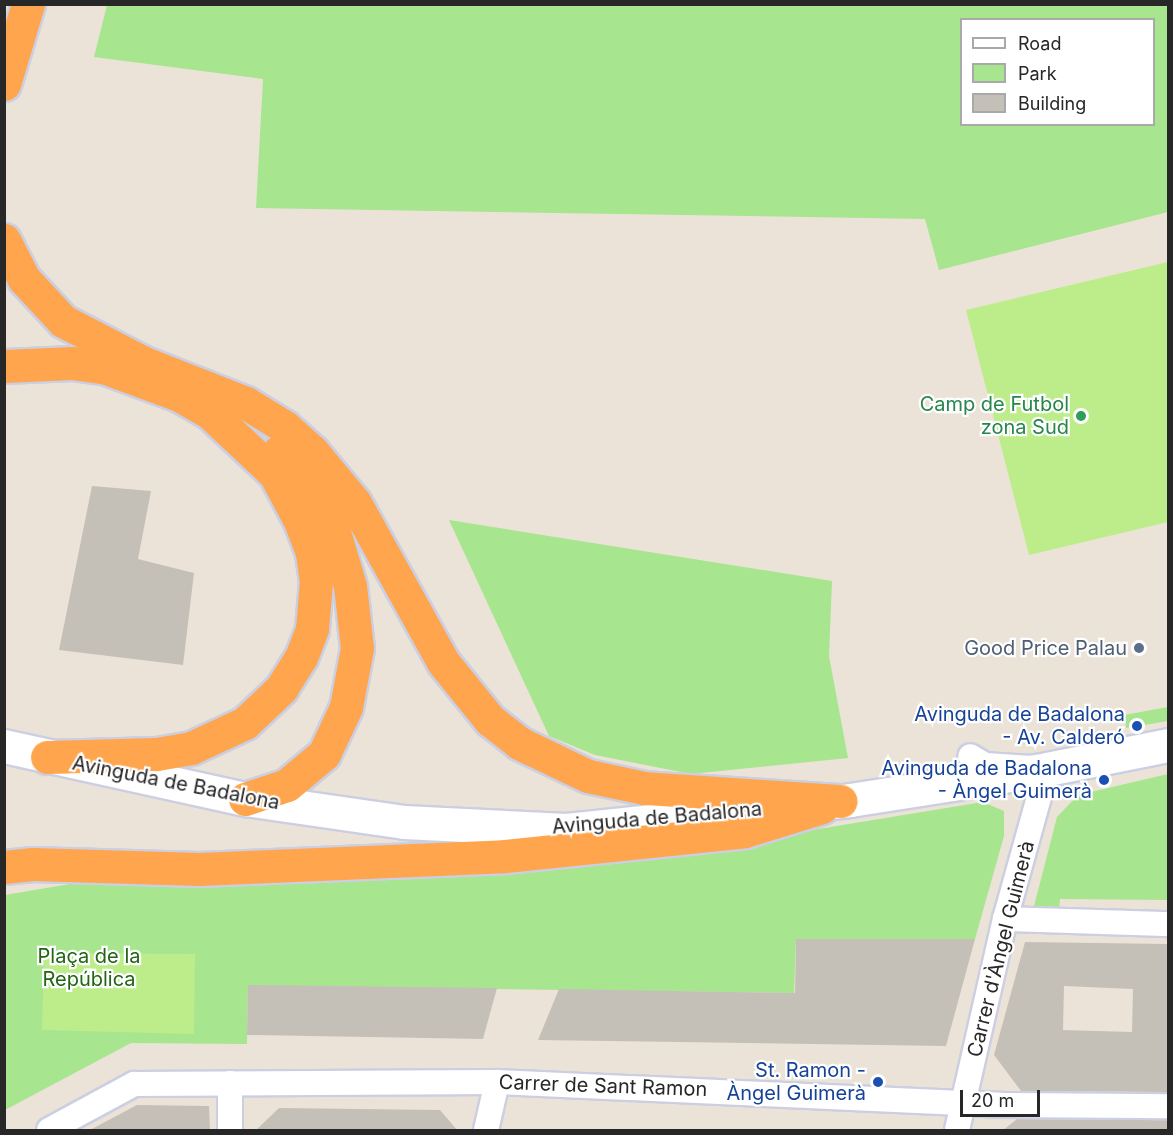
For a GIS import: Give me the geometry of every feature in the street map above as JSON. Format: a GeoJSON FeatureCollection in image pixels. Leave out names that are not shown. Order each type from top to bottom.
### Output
{"type":"FeatureCollection","features":[{"type":"Feature","properties":{"kind":"highway"},"geometry":{"type":"LineString","coordinates":[[4,84],[28,4]]}},
{"type":"Feature","properties":{"kind":"highway"},"geometry":{"type":"LineString","coordinates":[[4,240],[24,279],[63,321],[142,362],[246,403],[285,427],[332,471],[365,520],[443,662],[490,720],[519,743],[588,777],[644,788],[841,801]]}},
{"type":"Feature","properties":{"kind":"highway"},"geometry":{"type":"LineString","coordinates":[[4,366],[72,363],[106,368],[179,395],[209,412],[275,474],[300,521],[312,553],[316,581],[312,629],[301,657],[282,688],[245,723],[191,748],[156,754],[47,756]]}},
{"type":"Feature","properties":{"kind":"highway"},"geometry":{"type":"LineString","coordinates":[[189,381],[249,426],[304,480],[334,532],[355,616],[353,679],[337,732],[308,771],[287,785],[245,799]]}},
{"type":"Feature","properties":{"kind":"highway"},"geometry":{"type":"LineString","coordinates":[[4,867],[33,864],[199,869],[506,856],[745,831],[841,801]]}},
{"type":"Feature","properties":{"kind":"street","name":"Avinguda de Badalona"},"geometry":{"type":"LineString","coordinates":[[4,746],[245,799],[404,822],[566,830],[841,801],[1047,769],[1168,745]]}},
{"type":"Feature","properties":{"kind":"street"},"geometry":{"type":"LineString","coordinates":[[970,756],[985,765],[1047,769]]}},
{"type":"Feature","properties":{"kind":"street","name":"Carrer d'Àngel Guimerà"},"geometry":{"type":"LineString","coordinates":[[957,1131],[1005,919],[1047,769]]}},
{"type":"Feature","properties":{"kind":"street"},"geometry":{"type":"LineString","coordinates":[[1005,919],[1168,924]]}},
{"type":"Feature","properties":{"kind":"street"},"geometry":{"type":"LineString","coordinates":[[486,1131],[497,1082]]}},
{"type":"Feature","properties":{"kind":"street","name":"Carrer de Sant Ramon"},"geometry":{"type":"LineString","coordinates":[[50,1131],[134,1084],[497,1082],[964,1101],[1005,1105],[1168,1106]]}},
{"type":"Feature","properties":{"kind":"street"},"geometry":{"type":"LineString","coordinates":[[230,1083],[230,1131]]}},
{"type":"Feature","properties":{"kind":"green space"},"geometry":{"type":"Polygon","coordinates":[[[107,5],[1168,5],[1168,212],[939,270],[925,219],[256,208],[263,79],[94,57],[107,5]]]}},
{"type":"Feature","properties":{"kind":"green space","name":"Camp de Futbol zona Sud"},"geometry":{"type":"Polygon","coordinates":[[[1168,262],[1168,522],[1029,555],[966,310],[1168,262]]]}},
{"type":"Feature","properties":{"kind":"green space"},"geometry":{"type":"Polygon","coordinates":[[[449,520],[832,581],[829,656],[848,758],[691,774],[595,755],[549,736],[449,520]]]}},
{"type":"Feature","properties":{"kind":"green space"},"geometry":{"type":"Polygon","coordinates":[[[1168,707],[1168,721],[1126,728],[1124,715],[1168,707]]]}},
{"type":"Feature","properties":{"kind":"green space"},"geometry":{"type":"Polygon","coordinates":[[[1168,774],[1168,900],[1060,899],[1059,909],[1033,910],[1057,817],[1078,795],[1168,774]]]}},
{"type":"Feature","properties":{"kind":"green space","name":"Plaça de la República"},"geometry":{"type":"Polygon","coordinates":[[[983,802],[1004,811],[1004,836],[975,939],[796,939],[794,993],[248,986],[247,1044],[131,1043],[5,1110],[5,895],[70,884],[219,884],[654,856],[983,802]]]}},
{"type":"Feature","properties":{"kind":"green space"},"geometry":{"type":"Polygon","coordinates":[[[44,953],[195,954],[194,1034],[42,1030],[44,953]]]}},
{"type":"Feature","properties":{"kind":"building"},"geometry":{"type":"Polygon","coordinates":[[[92,486],[151,491],[138,559],[194,573],[183,665],[59,650],[92,486]]]}},
{"type":"Feature","properties":{"kind":"building"},"geometry":{"type":"Polygon","coordinates":[[[796,939],[975,939],[946,1046],[538,1040],[559,989],[795,993],[796,939]]]}},
{"type":"Feature","properties":{"kind":"building"},"geometry":{"type":"Polygon","coordinates":[[[1025,942],[1168,944],[1168,1092],[1021,1091],[994,1055],[1025,942]],[[1064,986],[1063,1030],[1132,1032],[1133,989],[1064,986]]]}},
{"type":"Feature","properties":{"kind":"building"},"geometry":{"type":"Polygon","coordinates":[[[248,985],[497,988],[483,1039],[247,1035],[248,985]]]}},
{"type":"Feature","properties":{"kind":"building"},"geometry":{"type":"Polygon","coordinates":[[[137,1105],[209,1106],[210,1131],[88,1131],[137,1105]]]}},
{"type":"Feature","properties":{"kind":"building"},"geometry":{"type":"Polygon","coordinates":[[[279,1108],[440,1110],[458,1131],[255,1131],[279,1108]]]}},
{"type":"Feature","properties":{"kind":"building"},"geometry":{"type":"Polygon","coordinates":[[[1017,1119],[1168,1120],[1168,1131],[1002,1131],[1017,1119]]]}},
{"type":"Feature","properties":{"kind":"place","name":"Camp de Futbol zona Sud"},"geometry":{"type":"Point","coordinates":[1081,416]}},
{"type":"Feature","properties":{"kind":"place","name":"Good Price Palau"},"geometry":{"type":"Point","coordinates":[1139,648]}},
{"type":"Feature","properties":{"kind":"place","name":"Avinguda de Badalona - Av. Calderó"},"geometry":{"type":"Point","coordinates":[1137,726]}},
{"type":"Feature","properties":{"kind":"place","name":"Avinguda de Badalona - Àngel Guimerà"},"geometry":{"type":"Point","coordinates":[1104,780]}},
{"type":"Feature","properties":{"kind":"place","name":"St. Ramon - Àngel Guimerà"},"geometry":{"type":"Point","coordinates":[878,1082]}}]}
